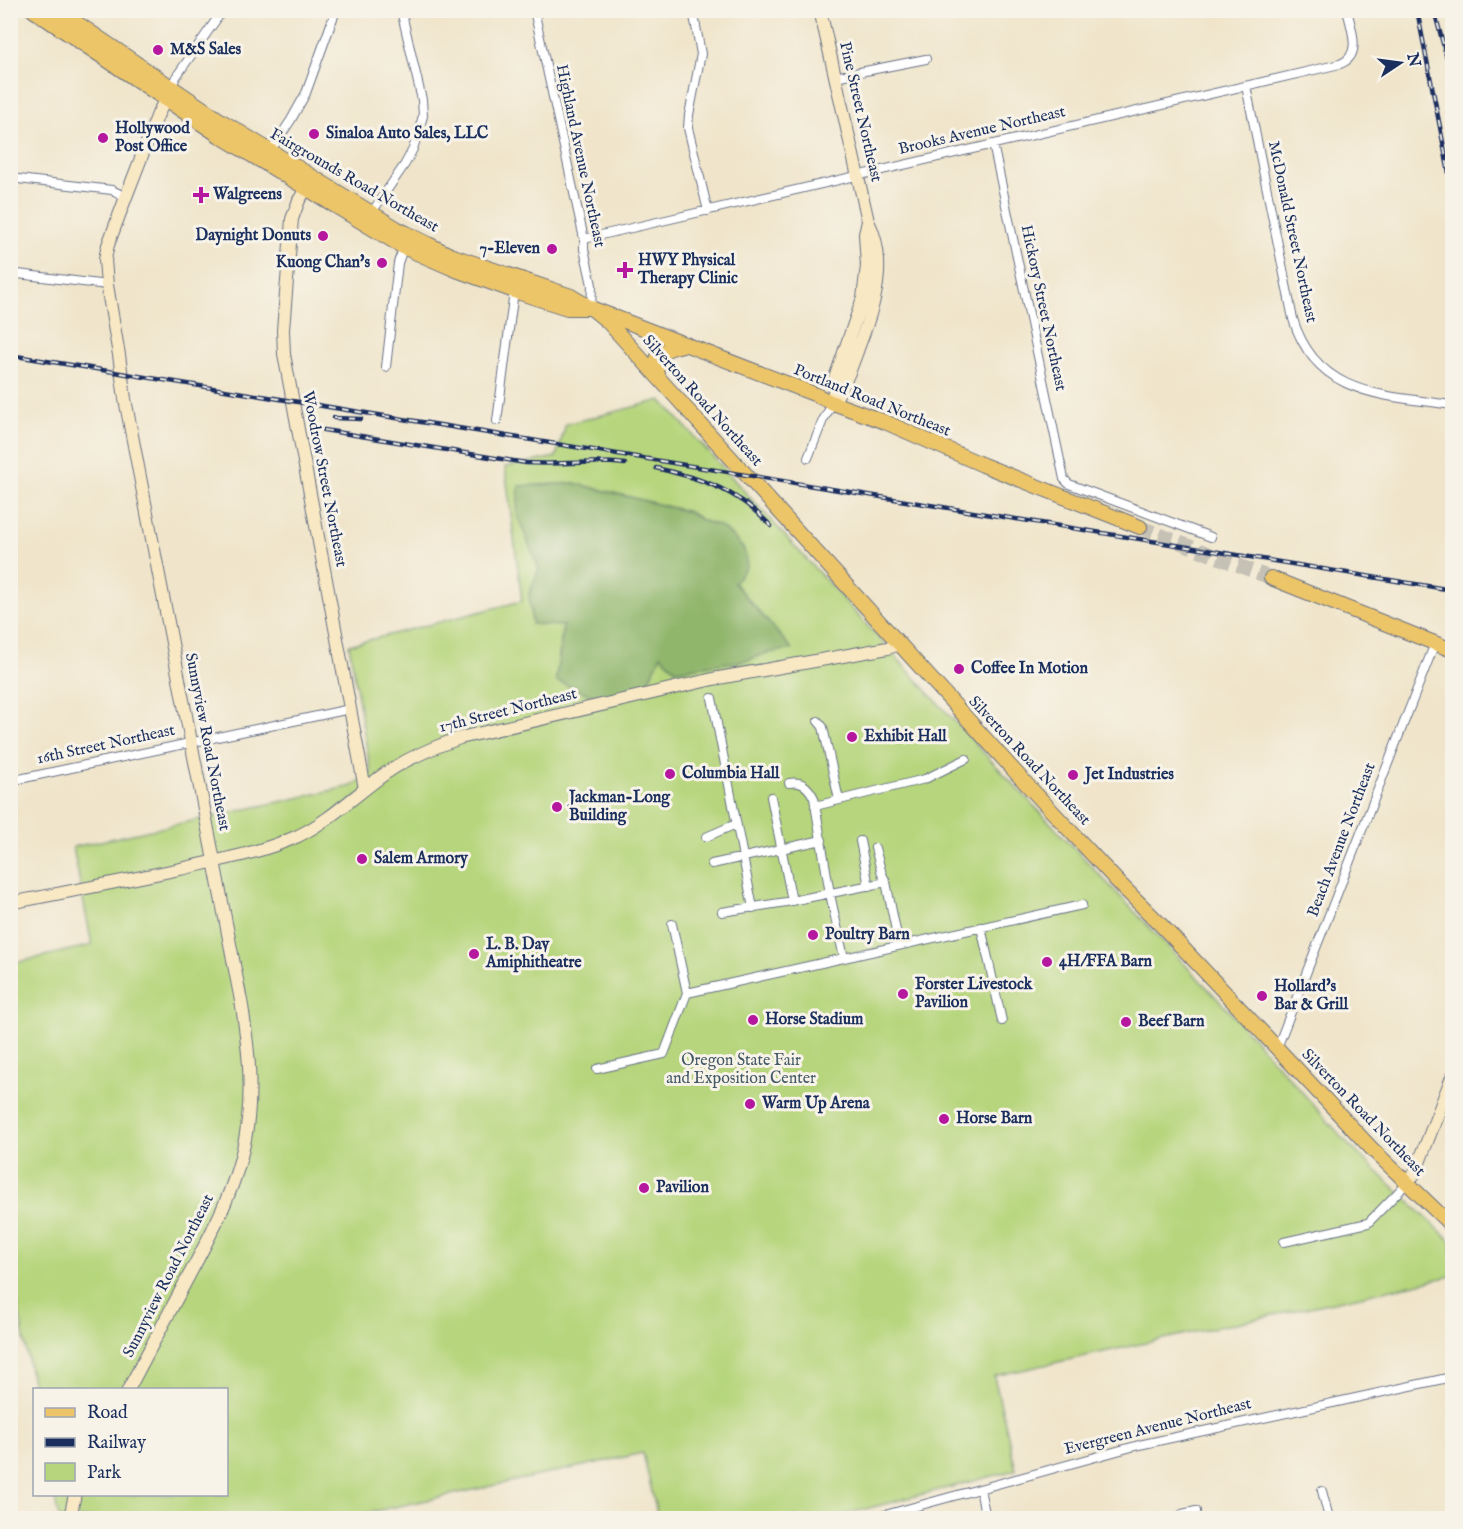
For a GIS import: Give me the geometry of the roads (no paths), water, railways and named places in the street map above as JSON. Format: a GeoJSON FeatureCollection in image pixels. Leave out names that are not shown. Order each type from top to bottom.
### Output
{"type":"FeatureCollection","features":[{"type":"Feature","properties":{"kind":"main road","name":"Fairgrounds Road Northeast"},"geometry":{"type":"LineString","coordinates":[[33,10],[266,157],[456,270],[567,308],[591,308]]}},
{"type":"Feature","properties":{"kind":"main road"},"geometry":{"type":"LineString","coordinates":[[46,10],[55,16],[61,11]]}},
{"type":"Feature","properties":{"kind":"main road","name":"Pine Street Northeast"},"geometry":{"type":"LineString","coordinates":[[820,10],[868,221],[874,232],[878,253],[878,277],[871,314],[846,382],[833,403]]}},
{"type":"Feature","properties":{"kind":"main road","name":"Fairgrounds Road Northeast"},"geometry":{"type":"LineString","coordinates":[[61,11],[168,94]]}},
{"type":"Feature","properties":{"kind":"main road"},"geometry":{"type":"LineString","coordinates":[[55,26],[65,24],[90,39],[105,43]]}},
{"type":"Feature","properties":{"kind":"main road","name":"Sunnyview Road Northeast"},"geometry":{"type":"LineString","coordinates":[[129,1388],[221,1214],[233,1184],[242,1154],[248,1121],[250,1078],[248,1042],[127,410],[107,285],[105,259],[108,245],[168,94]]}},
{"type":"Feature","properties":{"kind":"main road","name":"Woodrow Street Northeast"},"geometry":{"type":"LineString","coordinates":[[311,183],[299,200],[291,229],[283,330],[284,354],[365,789]]}},
{"type":"Feature","properties":{"kind":"main road","name":"Fairgrounds Road Northeast"},"geometry":{"type":"LineString","coordinates":[[406,241],[571,296],[591,308]]}},
{"type":"Feature","properties":{"kind":"main road","name":"Portland Road Northeast"},"geometry":{"type":"LineString","coordinates":[[591,308],[885,422],[983,465],[1140,527]]}},
{"type":"Feature","properties":{"kind":"main road","name":"Silverton Road Northeast"},"geometry":{"type":"LineString","coordinates":[[591,308],[613,327],[899,644],[1119,883],[1371,1148],[1452,1226]]}},
{"type":"Feature","properties":{"kind":"main road"},"geometry":{"type":"LineString","coordinates":[[659,378],[655,368],[658,356],[668,348],[686,344]]}},
{"type":"Feature","properties":{"kind":"main road"},"geometry":{"type":"LineString","coordinates":[[1271,578],[1452,650]]}},
{"type":"Feature","properties":{"kind":"main road","name":"17th Street Northeast"},"geometry":{"type":"LineString","coordinates":[[11,902],[260,851],[316,826],[387,772],[439,745],[460,738],[712,679],[888,648],[899,644]]}},
{"type":"Feature","properties":{"kind":"main road"},"geometry":{"type":"LineString","coordinates":[[1407,1183],[1415,1173],[1452,1077]]}},
{"type":"Feature","properties":{"kind":"main road"},"geometry":{"type":"LineString","coordinates":[[70,1518],[75,1496]]}},
{"type":"Feature","properties":{"kind":"street"},"geometry":{"type":"LineString","coordinates":[[168,94],[176,77],[223,10]]}},
{"type":"Feature","properties":{"kind":"street"},"geometry":{"type":"LineString","coordinates":[[266,157],[306,93],[336,10]]}},
{"type":"Feature","properties":{"kind":"street"},"geometry":{"type":"LineString","coordinates":[[368,219],[405,164],[413,149],[423,116],[422,100],[401,10]]}},
{"type":"Feature","properties":{"kind":"street","name":"Highland Avenue Northeast"},"geometry":{"type":"LineString","coordinates":[[534,10],[585,239],[584,249],[592,285],[591,308]]}},
{"type":"Feature","properties":{"kind":"street"},"geometry":{"type":"LineString","coordinates":[[693,10],[701,54],[688,128],[708,211]]}},
{"type":"Feature","properties":{"kind":"street","name":"Brooks Avenue Northeast"},"geometry":{"type":"LineString","coordinates":[[585,239],[1340,64],[1346,62],[1354,51],[1354,39],[1347,10]]}},
{"type":"Feature","properties":{"kind":"street"},"geometry":{"type":"LineString","coordinates":[[836,77],[926,59]]}},
{"type":"Feature","properties":{"kind":"street","name":"McDonald Street Northeast"},"geometry":{"type":"LineString","coordinates":[[1246,86],[1293,319],[1298,333],[1314,360],[1338,379],[1365,391],[1452,405]]}},
{"type":"Feature","properties":{"kind":"street","name":"Hickory Street Northeast"},"geometry":{"type":"LineString","coordinates":[[993,144],[1064,479],[1069,484],[1211,537]]}},
{"type":"Feature","properties":{"kind":"street"},"geometry":{"type":"LineString","coordinates":[[10,178],[112,190],[126,197]]}},
{"type":"Feature","properties":{"kind":"street"},"geometry":{"type":"LineString","coordinates":[[386,367],[398,263],[406,241]]}},
{"type":"Feature","properties":{"kind":"street"},"geometry":{"type":"LineString","coordinates":[[10,273],[107,285]]}},
{"type":"Feature","properties":{"kind":"street"},"geometry":{"type":"LineString","coordinates":[[497,421],[514,291]]}},
{"type":"Feature","properties":{"kind":"street","name":"Pine Street Northeast"},"geometry":{"type":"LineString","coordinates":[[808,458],[823,420],[833,403]]}},
{"type":"Feature","properties":{"kind":"street","name":"Beach Avenue Northeast"},"geometry":{"type":"LineString","coordinates":[[1278,1048],[1435,643]]}},
{"type":"Feature","properties":{"kind":"street"},"geometry":{"type":"LineString","coordinates":[[712,698],[753,908]]}},
{"type":"Feature","properties":{"kind":"street","name":"16th Street Northeast"},"geometry":{"type":"LineString","coordinates":[[10,781],[350,709]]}},
{"type":"Feature","properties":{"kind":"street"},"geometry":{"type":"LineString","coordinates":[[818,721],[823,727],[839,800]]}},
{"type":"Feature","properties":{"kind":"street"},"geometry":{"type":"LineString","coordinates":[[815,806],[925,779],[966,759]]}},
{"type":"Feature","properties":{"kind":"street"},"geometry":{"type":"LineString","coordinates":[[789,783],[796,782],[804,785],[811,792],[844,958]]}},
{"type":"Feature","properties":{"kind":"street"},"geometry":{"type":"LineString","coordinates":[[771,797],[792,901]]}},
{"type":"Feature","properties":{"kind":"street"},"geometry":{"type":"LineString","coordinates":[[706,837],[736,824]]}},
{"type":"Feature","properties":{"kind":"street"},"geometry":{"type":"LineString","coordinates":[[712,864],[822,840]]}},
{"type":"Feature","properties":{"kind":"street"},"geometry":{"type":"LineString","coordinates":[[860,841],[869,886]]}},
{"type":"Feature","properties":{"kind":"street"},"geometry":{"type":"LineString","coordinates":[[875,848],[886,882],[899,945]]}},
{"type":"Feature","properties":{"kind":"street"},"geometry":{"type":"LineString","coordinates":[[722,912],[886,882]]}},
{"type":"Feature","properties":{"kind":"street"},"geometry":{"type":"LineString","coordinates":[[687,993],[1082,904]]}},
{"type":"Feature","properties":{"kind":"street"},"geometry":{"type":"LineString","coordinates":[[597,1070],[664,1054],[687,993],[672,924]]}},
{"type":"Feature","properties":{"kind":"street"},"geometry":{"type":"LineString","coordinates":[[981,927],[1002,1021]]}},
{"type":"Feature","properties":{"kind":"street"},"geometry":{"type":"LineString","coordinates":[[1284,1242],[1368,1223],[1407,1183]]}},
{"type":"Feature","properties":{"kind":"street","name":"Evergreen Avenue Northeast"},"geometry":{"type":"LineString","coordinates":[[874,1518],[904,1514],[980,1489],[1148,1443],[1452,1377]]}},
{"type":"Feature","properties":{"kind":"street"},"geometry":{"type":"LineString","coordinates":[[980,1489],[986,1518]]}},
{"type":"Feature","properties":{"kind":"street"},"geometry":{"type":"LineString","coordinates":[[1322,1491],[1329,1518]]}},
{"type":"Feature","properties":{"kind":"street"},"geometry":{"type":"LineString","coordinates":[[1183,1518],[1182,1514],[1196,1510]]}},
{"type":"Feature","properties":{"kind":"tunnel"},"geometry":{"type":"LineString","coordinates":[[1140,527],[1271,578]]}},
{"type":"Feature","properties":{"kind":"railway"},"geometry":{"type":"LineString","coordinates":[[1417,10],[1451,183]]}},
{"type":"Feature","properties":{"kind":"railway"},"geometry":{"type":"LineString","coordinates":[[1434,10],[1452,77]]}},
{"type":"Feature","properties":{"kind":"railway"},"geometry":{"type":"LineString","coordinates":[[10,355],[1452,590]]}},
{"type":"Feature","properties":{"kind":"railway"},"geometry":{"type":"LineString","coordinates":[[334,418],[361,419]]}},
{"type":"Feature","properties":{"kind":"railway"},"geometry":{"type":"LineString","coordinates":[[324,430],[526,463],[625,464]]}},
{"type":"Feature","properties":{"kind":"railway"},"geometry":{"type":"LineString","coordinates":[[656,468],[688,476],[720,488],[748,505],[771,526]]}},
{"type":"Feature","properties":{"kind":"place","name":"M&S Sales"},"geometry":{"type":"Point","coordinates":[158,50]}},
{"type":"Feature","properties":{"kind":"place","name":"Sinaloa Auto Sales, LLC"},"geometry":{"type":"Point","coordinates":[314,134]}},
{"type":"Feature","properties":{"kind":"place","name":"Hollywood Post Office"},"geometry":{"type":"Point","coordinates":[103,138]}},
{"type":"Feature","properties":{"kind":"place","name":"Walgreens"},"geometry":{"type":"Point","coordinates":[201,195]}},
{"type":"Feature","properties":{"kind":"place","name":"Daynight Donuts"},"geometry":{"type":"Point","coordinates":[323,236]}},
{"type":"Feature","properties":{"kind":"place","name":"7-Eleven"},"geometry":{"type":"Point","coordinates":[552,249]}},
{"type":"Feature","properties":{"kind":"place","name":"Kuong Chan's"},"geometry":{"type":"Point","coordinates":[382,263]}},
{"type":"Feature","properties":{"kind":"place","name":"HWY Physical Therapy Clinic"},"geometry":{"type":"Point","coordinates":[625,270]}},
{"type":"Feature","properties":{"kind":"place","name":"Coffee In Motion"},"geometry":{"type":"Point","coordinates":[959,669]}},
{"type":"Feature","properties":{"kind":"place","name":"Exhibit Hall"},"geometry":{"type":"Point","coordinates":[852,737]}},
{"type":"Feature","properties":{"kind":"place","name":"Columbia Hall"},"geometry":{"type":"Point","coordinates":[670,774]}},
{"type":"Feature","properties":{"kind":"place","name":"Jet Industries"},"geometry":{"type":"Point","coordinates":[1073,775]}},
{"type":"Feature","properties":{"kind":"place","name":"Jackman-Long Building"},"geometry":{"type":"Point","coordinates":[557,807]}},
{"type":"Feature","properties":{"kind":"place","name":"Salem Armory"},"geometry":{"type":"Point","coordinates":[362,859]}},
{"type":"Feature","properties":{"kind":"place","name":"Poultry Barn"},"geometry":{"type":"Point","coordinates":[813,935]}},
{"type":"Feature","properties":{"kind":"place","name":"L. B. Day Amiphitheatre"},"geometry":{"type":"Point","coordinates":[474,954]}},
{"type":"Feature","properties":{"kind":"place","name":"4H/FFA Barn"},"geometry":{"type":"Point","coordinates":[1047,962]}},
{"type":"Feature","properties":{"kind":"place","name":"Forster Livestock Pavilion"},"geometry":{"type":"Point","coordinates":[903,994]}},
{"type":"Feature","properties":{"kind":"place","name":"Hollard's Bar & Grill"},"geometry":{"type":"Point","coordinates":[1262,996]}},
{"type":"Feature","properties":{"kind":"place","name":"Horse Stadium"},"geometry":{"type":"Point","coordinates":[753,1020]}},
{"type":"Feature","properties":{"kind":"place","name":"Beef Barn"},"geometry":{"type":"Point","coordinates":[1126,1022]}},
{"type":"Feature","properties":{"kind":"place","name":"Warm Up Arena"},"geometry":{"type":"Point","coordinates":[750,1104]}},
{"type":"Feature","properties":{"kind":"place","name":"Horse Barn"},"geometry":{"type":"Point","coordinates":[944,1119]}},
{"type":"Feature","properties":{"kind":"place","name":"Pavilion"},"geometry":{"type":"Point","coordinates":[644,1188]}},
{"type":"Feature","properties":{"kind":"park label","name":"Oregon State Fair and Exposition Center"},"geometry":{"type":"Point","coordinates":[741,1070]}}]}
